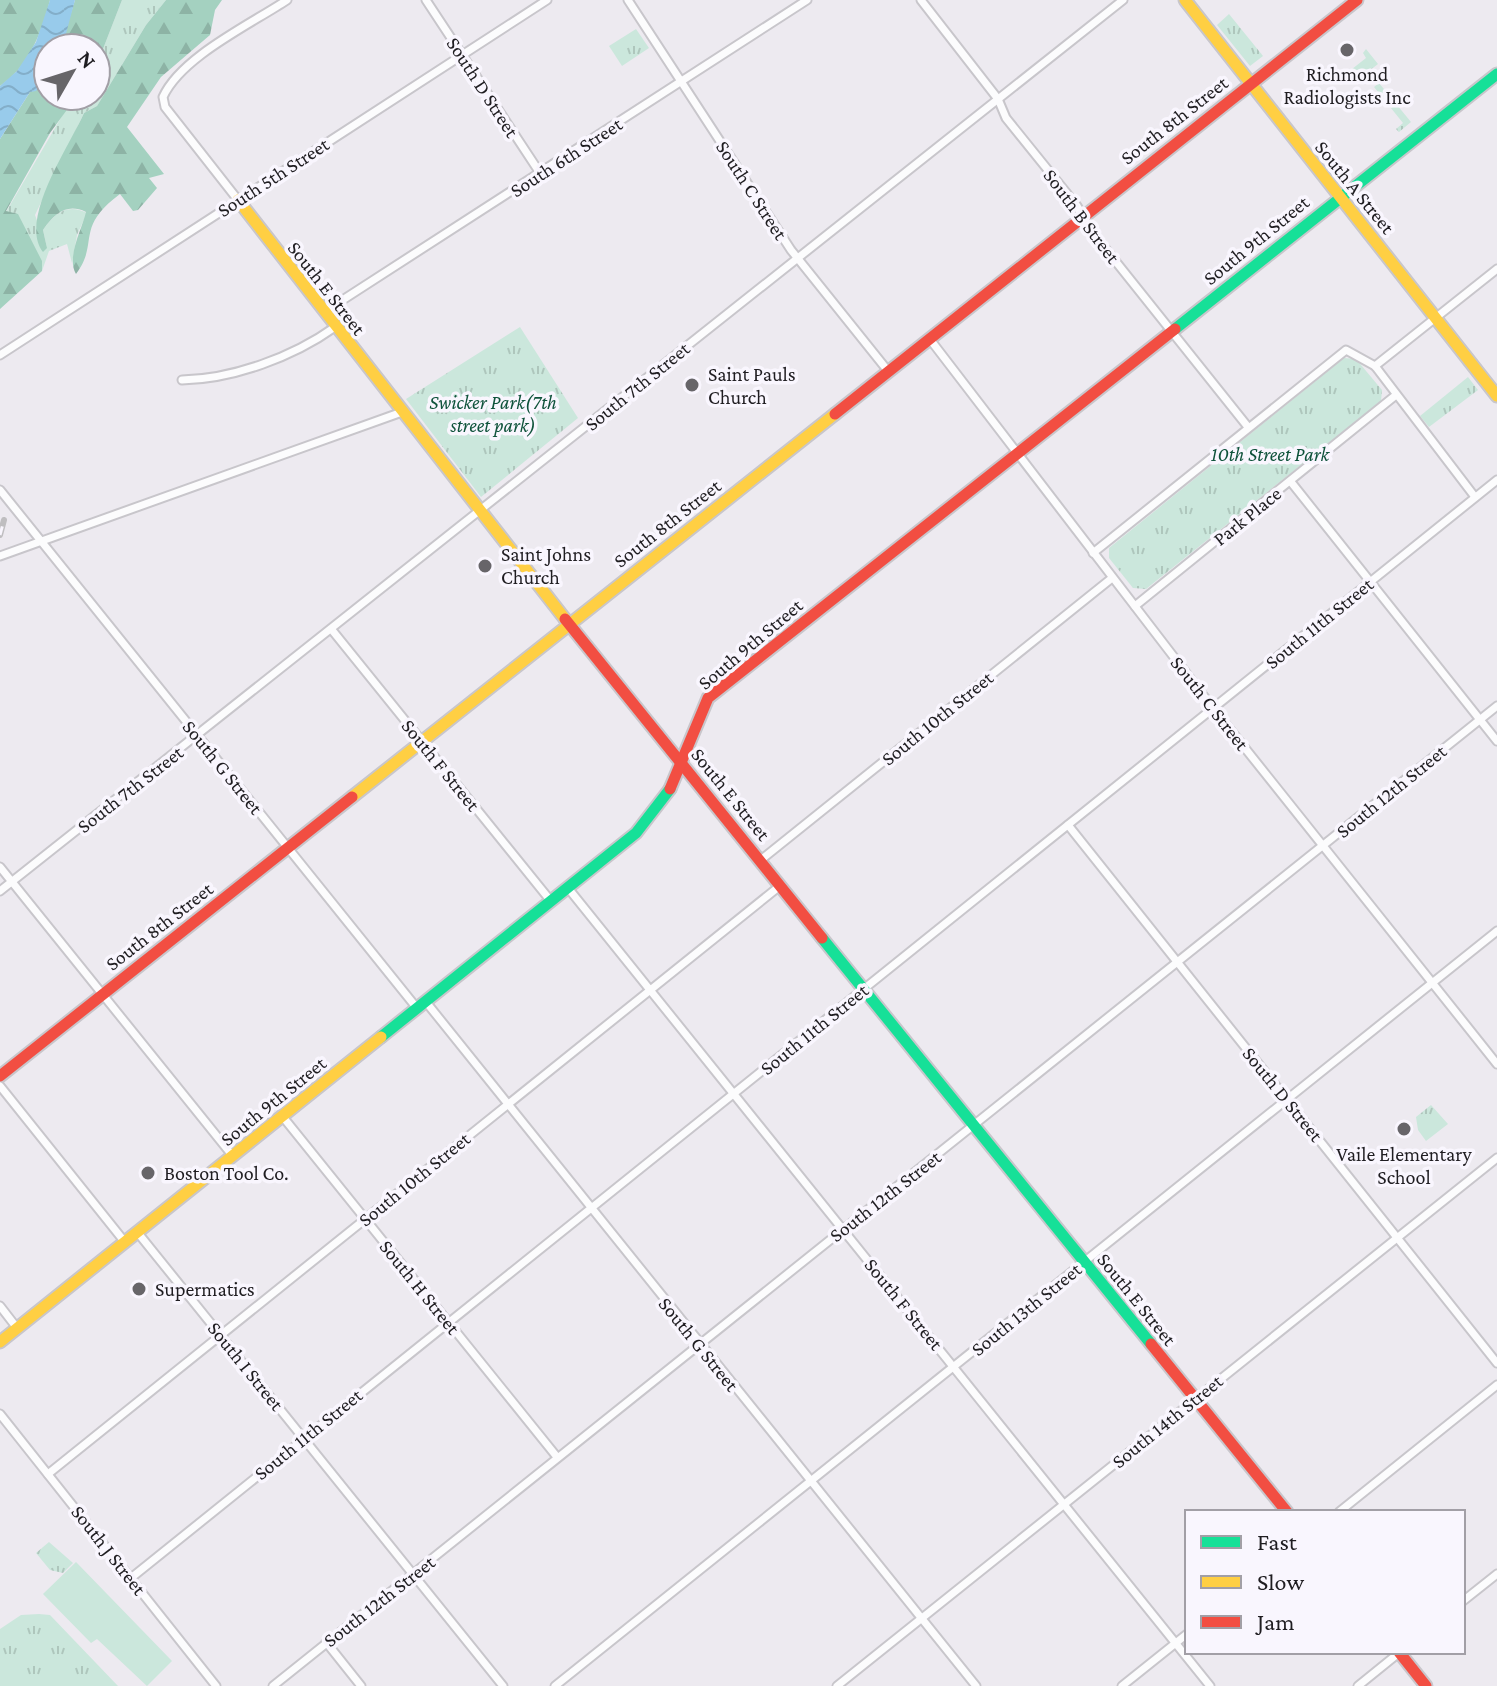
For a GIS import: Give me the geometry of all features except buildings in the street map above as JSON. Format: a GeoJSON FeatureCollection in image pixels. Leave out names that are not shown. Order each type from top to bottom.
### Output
{"type":"FeatureCollection","features":[{"type":"Feature","properties":{"kind":"main road","name":"South A Street"},"geometry":{"type":"LineString","coordinates":[[1185,0],[1497,396]]}},
{"type":"Feature","properties":{"kind":"main road","name":"South 8th Street"},"geometry":{"type":"LineString","coordinates":[[0,1076],[1357,0]]}},
{"type":"Feature","properties":{"kind":"main road","name":"South 9th Street"},"geometry":{"type":"LineString","coordinates":[[0,1342],[234,1157],[648,821],[667,796],[708,698],[1497,74]]}},
{"type":"Feature","properties":{"kind":"main road","name":"South E Street"},"geometry":{"type":"LineString","coordinates":[[238,200],[570,623],[1285,1510]]}},
{"type":"Feature","properties":{"kind":"main road"},"geometry":{"type":"LineString","coordinates":[[1402,1654],[1426,1686]]}},
{"type":"Feature","properties":{"kind":"street","name":"South E Street"},"geometry":{"type":"LineString","coordinates":[[238,200],[165,107],[166,90],[195,60],[287,0]]}},
{"type":"Feature","properties":{"kind":"street","name":"South D Street"},"geometry":{"type":"LineString","coordinates":[[426,0],[540,173]]}},
{"type":"Feature","properties":{"kind":"street","name":"South 5th Street"},"geometry":{"type":"LineString","coordinates":[[0,355],[547,0]]}},
{"type":"Feature","properties":{"kind":"street","name":"South C Street"},"geometry":{"type":"LineString","coordinates":[[628,0],[797,258],[888,371]]}},
{"type":"Feature","properties":{"kind":"street","name":"South 6th Street"},"geometry":{"type":"LineString","coordinates":[[324,312],[807,0]]}},
{"type":"Feature","properties":{"kind":"street","name":"South B Street"},"geometry":{"type":"LineString","coordinates":[[921,0],[998,99],[1006,118],[1248,427]]}},
{"type":"Feature","properties":{"kind":"street","name":"South 7th Street"},"geometry":{"type":"LineString","coordinates":[[0,891],[1123,0]]}},
{"type":"Feature","properties":{"kind":"street"},"geometry":{"type":"LineString","coordinates":[[1375,366],[1497,269]]}},
{"type":"Feature","properties":{"kind":"street"},"geometry":{"type":"LineString","coordinates":[[182,380],[212,379],[311,345],[335,327]]}},
{"type":"Feature","properties":{"kind":"street","name":"South C Street"},"geometry":{"type":"LineString","coordinates":[[929,338],[1213,708],[1497,1064]]}},
{"type":"Feature","properties":{"kind":"street"},"geometry":{"type":"LineString","coordinates":[[1093,553],[1342,352],[1355,352],[1375,366],[1475,497]]}},
{"type":"Feature","properties":{"kind":"street","name":"Park Place"},"geometry":{"type":"LineString","coordinates":[[1135,606],[1396,395]]}},
{"type":"Feature","properties":{"kind":"street"},"geometry":{"type":"LineString","coordinates":[[0,556],[402,412]]}},
{"type":"Feature","properties":{"kind":"street","name":"South 11th Street"},"geometry":{"type":"LineString","coordinates":[[131,1578],[1497,480]]}},
{"type":"Feature","properties":{"kind":"street"},"geometry":{"type":"LineString","coordinates":[[1291,482],[1497,741]]}},
{"type":"Feature","properties":{"kind":"street","name":"South G Street"},"geometry":{"type":"LineString","coordinates":[[0,490],[197,736],[506,1105],[976,1686]]}},
{"type":"Feature","properties":{"kind":"street","name":"South 10th Street"},"geometry":{"type":"LineString","coordinates":[[762,859],[1112,578]]}},
{"type":"Feature","properties":{"kind":"street","name":"South F Street"},"geometry":{"type":"LineString","coordinates":[[332,630],[550,900]]}},
{"type":"Feature","properties":{"kind":"street","name":"South 12th Street"},"geometry":{"type":"LineString","coordinates":[[273,1686],[1497,706]]}},
{"type":"Feature","properties":{"kind":"street","name":"South D Street"},"geometry":{"type":"LineString","coordinates":[[1068,825],[1497,1363]]}},
{"type":"Feature","properties":{"kind":"street"},"geometry":{"type":"LineString","coordinates":[[0,867],[234,1157]]}},
{"type":"Feature","properties":{"kind":"street","name":"South 10th Street"},"geometry":{"type":"LineString","coordinates":[[48,1474],[781,885]]}},
{"type":"Feature","properties":{"kind":"street","name":"South F Street"},"geometry":{"type":"LineString","coordinates":[[566,887],[1210,1686]]}},
{"type":"Feature","properties":{"kind":"street","name":"South 13th Street"},"geometry":{"type":"LineString","coordinates":[[555,1686],[1497,931]]}},
{"type":"Feature","properties":{"kind":"street"},"geometry":{"type":"LineString","coordinates":[[0,1086],[125,1243]]}},
{"type":"Feature","properties":{"kind":"street","name":"South H Street"},"geometry":{"type":"LineString","coordinates":[[283,1117],[557,1457]]}},
{"type":"Feature","properties":{"kind":"street","name":"South 14th Street"},"geometry":{"type":"LineString","coordinates":[[837,1686],[1497,1158]]}},
{"type":"Feature","properties":{"kind":"street","name":"South I Street"},"geometry":{"type":"LineString","coordinates":[[138,1233],[503,1686]]}},
{"type":"Feature","properties":{"kind":"street"},"geometry":{"type":"LineString","coordinates":[[0,1306],[17,1328]]}},
{"type":"Feature","properties":{"kind":"street"},"geometry":{"type":"LineString","coordinates":[[1341,1510],[1497,1385]]}},
{"type":"Feature","properties":{"kind":"street","name":"South J Street"},"geometry":{"type":"LineString","coordinates":[[0,1414],[216,1686]]}},
{"type":"Feature","properties":{"kind":"street"},"geometry":{"type":"LineString","coordinates":[[1465,1599],[1497,1574]]}},
{"type":"Feature","properties":{"kind":"street"},"geometry":{"type":"LineString","coordinates":[[1122,1686],[1185,1636]]}},
{"type":"Feature","properties":{"kind":"street"},"geometry":{"type":"LineString","coordinates":[[326,1642],[361,1686]]}},
{"type":"Feature","properties":{"kind":"street"},"geometry":{"type":"LineString","coordinates":[[1358,1686],[1398,1654]]}},
{"type":"Feature","properties":{"kind":"green space"},"geometry":{"type":"Polygon","coordinates":[[[0,0],[50,0],[40,32],[32,32],[32,49],[19,69],[0,86],[0,0]]]}},
{"type":"Feature","properties":{"kind":"green space"},"geometry":{"type":"Polygon","coordinates":[[[75,0],[122,0],[110,32],[65,32],[75,0]]]}},
{"type":"Feature","properties":{"kind":"green space"},"geometry":{"type":"Polygon","coordinates":[[[122,0],[166,0],[146,25],[112,81],[112,32],[110,32],[122,0]]]}},
{"type":"Feature","properties":{"kind":"green space"},"geometry":{"type":"Polygon","coordinates":[[[166,0],[222,0],[215,10],[210,35],[161,77],[127,127],[164,174],[149,178],[157,188],[138,210],[133,211],[120,194],[106,206],[92,226],[87,253],[76,274],[74,252],[86,212],[67,209],[52,219],[43,230],[47,248],[43,252],[37,238],[41,203],[84,113],[112,112],[112,81],[146,25],[166,0]]]}},
{"type":"Feature","properties":{"kind":"green space"},"geometry":{"type":"Polygon","coordinates":[[[1229,14],[1263,56],[1250,66],[1217,25],[1229,14]]]}},
{"type":"Feature","properties":{"kind":"green space"},"geometry":{"type":"Polygon","coordinates":[[[636,29],[649,48],[622,66],[609,46],[636,29]]]}},
{"type":"Feature","properties":{"kind":"green space"},"geometry":{"type":"Polygon","coordinates":[[[1366,49],[1378,64],[1355,82],[1347,73],[1366,58],[1363,53],[1366,49]]]}},
{"type":"Feature","properties":{"kind":"green space"},"geometry":{"type":"Polygon","coordinates":[[[1379,83],[1411,122],[1399,132],[1396,129],[1403,123],[1374,87],[1379,83]]]}},
{"type":"Feature","properties":{"kind":"green space"},"geometry":{"type":"Polygon","coordinates":[[[30,92],[32,112],[65,112],[6,211],[18,214],[42,261],[42,271],[0,309],[0,139],[30,92]]]}},
{"type":"Feature","properties":{"kind":"green space"},"geometry":{"type":"Polygon","coordinates":[[[64,112],[86,112],[35,215],[47,248],[43,230],[52,219],[67,210],[87,213],[77,235],[72,263],[67,244],[49,251],[42,271],[29,238],[6,212],[64,112]]]}},
{"type":"Feature","properties":{"kind":"green space","name":"Swicker Park(7th street park)"},"geometry":{"type":"Polygon","coordinates":[[[520,327],[578,418],[481,497],[406,399],[520,327]]]}},
{"type":"Feature","properties":{"kind":"green space","name":"10th Street Park"},"geometry":{"type":"Polygon","coordinates":[[[1344,358],[1356,359],[1382,390],[1381,401],[1146,589],[1133,588],[1109,558],[1109,548],[1344,358]]]}},
{"type":"Feature","properties":{"kind":"green space"},"geometry":{"type":"Polygon","coordinates":[[[1468,377],[1478,390],[1429,427],[1420,416],[1468,377]]]}},
{"type":"Feature","properties":{"kind":"green space"},"geometry":{"type":"Polygon","coordinates":[[[1431,1105],[1448,1124],[1426,1141],[1418,1130],[1416,1117],[1431,1105]]]}},
{"type":"Feature","properties":{"kind":"green space"},"geometry":{"type":"Polygon","coordinates":[[[49,1542],[73,1563],[63,1573],[50,1570],[36,1553],[49,1542]]]}},
{"type":"Feature","properties":{"kind":"green space"},"geometry":{"type":"Polygon","coordinates":[[[76,1562],[172,1661],[147,1686],[97,1639],[91,1643],[43,1594],[76,1562]]]}},
{"type":"Feature","properties":{"kind":"green space"},"geometry":{"type":"Polygon","coordinates":[[[21,1615],[50,1615],[118,1686],[0,1686],[0,1629],[21,1615]]]}},
{"type":"Feature","properties":{"kind":"water"},"geometry":{"type":"Polygon","coordinates":[[[50,0],[75,0],[66,32],[39,32],[50,0]]]}},
{"type":"Feature","properties":{"kind":"water"},"geometry":{"type":"Polygon","coordinates":[[[32,48],[32,92],[0,139],[0,86],[17,71],[32,48]]]}},
{"type":"Feature","properties":{"kind":"railway"},"geometry":{"type":"LineString","coordinates":[[0,535],[4,520]]}},
{"type":"Feature","properties":{"kind":"traffic: fast"},"geometry":{"type":"LineString","coordinates":[[1175,329],[1497,74]]}},
{"type":"Feature","properties":{"kind":"traffic: fast"},"geometry":{"type":"LineString","coordinates":[[381,1037],[636,833],[670,789]]}},
{"type":"Feature","properties":{"kind":"traffic: fast"},"geometry":{"type":"LineString","coordinates":[[822,938],[1151,1344]]}},
{"type":"Feature","properties":{"kind":"traffic: slow"},"geometry":{"type":"LineString","coordinates":[[1185,0],[1497,396]]}},
{"type":"Feature","properties":{"kind":"traffic: slow"},"geometry":{"type":"LineString","coordinates":[[238,200],[565,619]]}},
{"type":"Feature","properties":{"kind":"traffic: slow"},"geometry":{"type":"LineString","coordinates":[[352,797],[835,414]]}},
{"type":"Feature","properties":{"kind":"traffic: slow"},"geometry":{"type":"LineString","coordinates":[[0,1342],[381,1037]]}},
{"type":"Feature","properties":{"kind":"traffic: jam"},"geometry":{"type":"LineString","coordinates":[[835,414],[1357,0]]}},
{"type":"Feature","properties":{"kind":"traffic: jam"},"geometry":{"type":"LineString","coordinates":[[670,789],[708,698],[1175,329]]}},
{"type":"Feature","properties":{"kind":"traffic: jam"},"geometry":{"type":"LineString","coordinates":[[565,619],[822,938]]}},
{"type":"Feature","properties":{"kind":"traffic: jam"},"geometry":{"type":"LineString","coordinates":[[0,1076],[352,797]]}},
{"type":"Feature","properties":{"kind":"traffic: jam"},"geometry":{"type":"LineString","coordinates":[[1151,1344],[1285,1510]]}},
{"type":"Feature","properties":{"kind":"traffic: jam"},"geometry":{"type":"LineString","coordinates":[[1401,1654],[1426,1686]]}},
{"type":"Feature","properties":{"kind":"place","name":"Richmond Radiologists Inc"},"geometry":{"type":"Point","coordinates":[1347,50]}},
{"type":"Feature","properties":{"kind":"place","name":"Saint Pauls Church"},"geometry":{"type":"Point","coordinates":[692,385]}},
{"type":"Feature","properties":{"kind":"place","name":"Saint Johns Church"},"geometry":{"type":"Point","coordinates":[485,566]}},
{"type":"Feature","properties":{"kind":"place","name":"Vaile Elementary School"},"geometry":{"type":"Point","coordinates":[1404,1129]}},
{"type":"Feature","properties":{"kind":"place","name":"Boston Tool Co."},"geometry":{"type":"Point","coordinates":[148,1173]}},
{"type":"Feature","properties":{"kind":"place","name":"Supermatics"},"geometry":{"type":"Point","coordinates":[139,1289]}}]}
